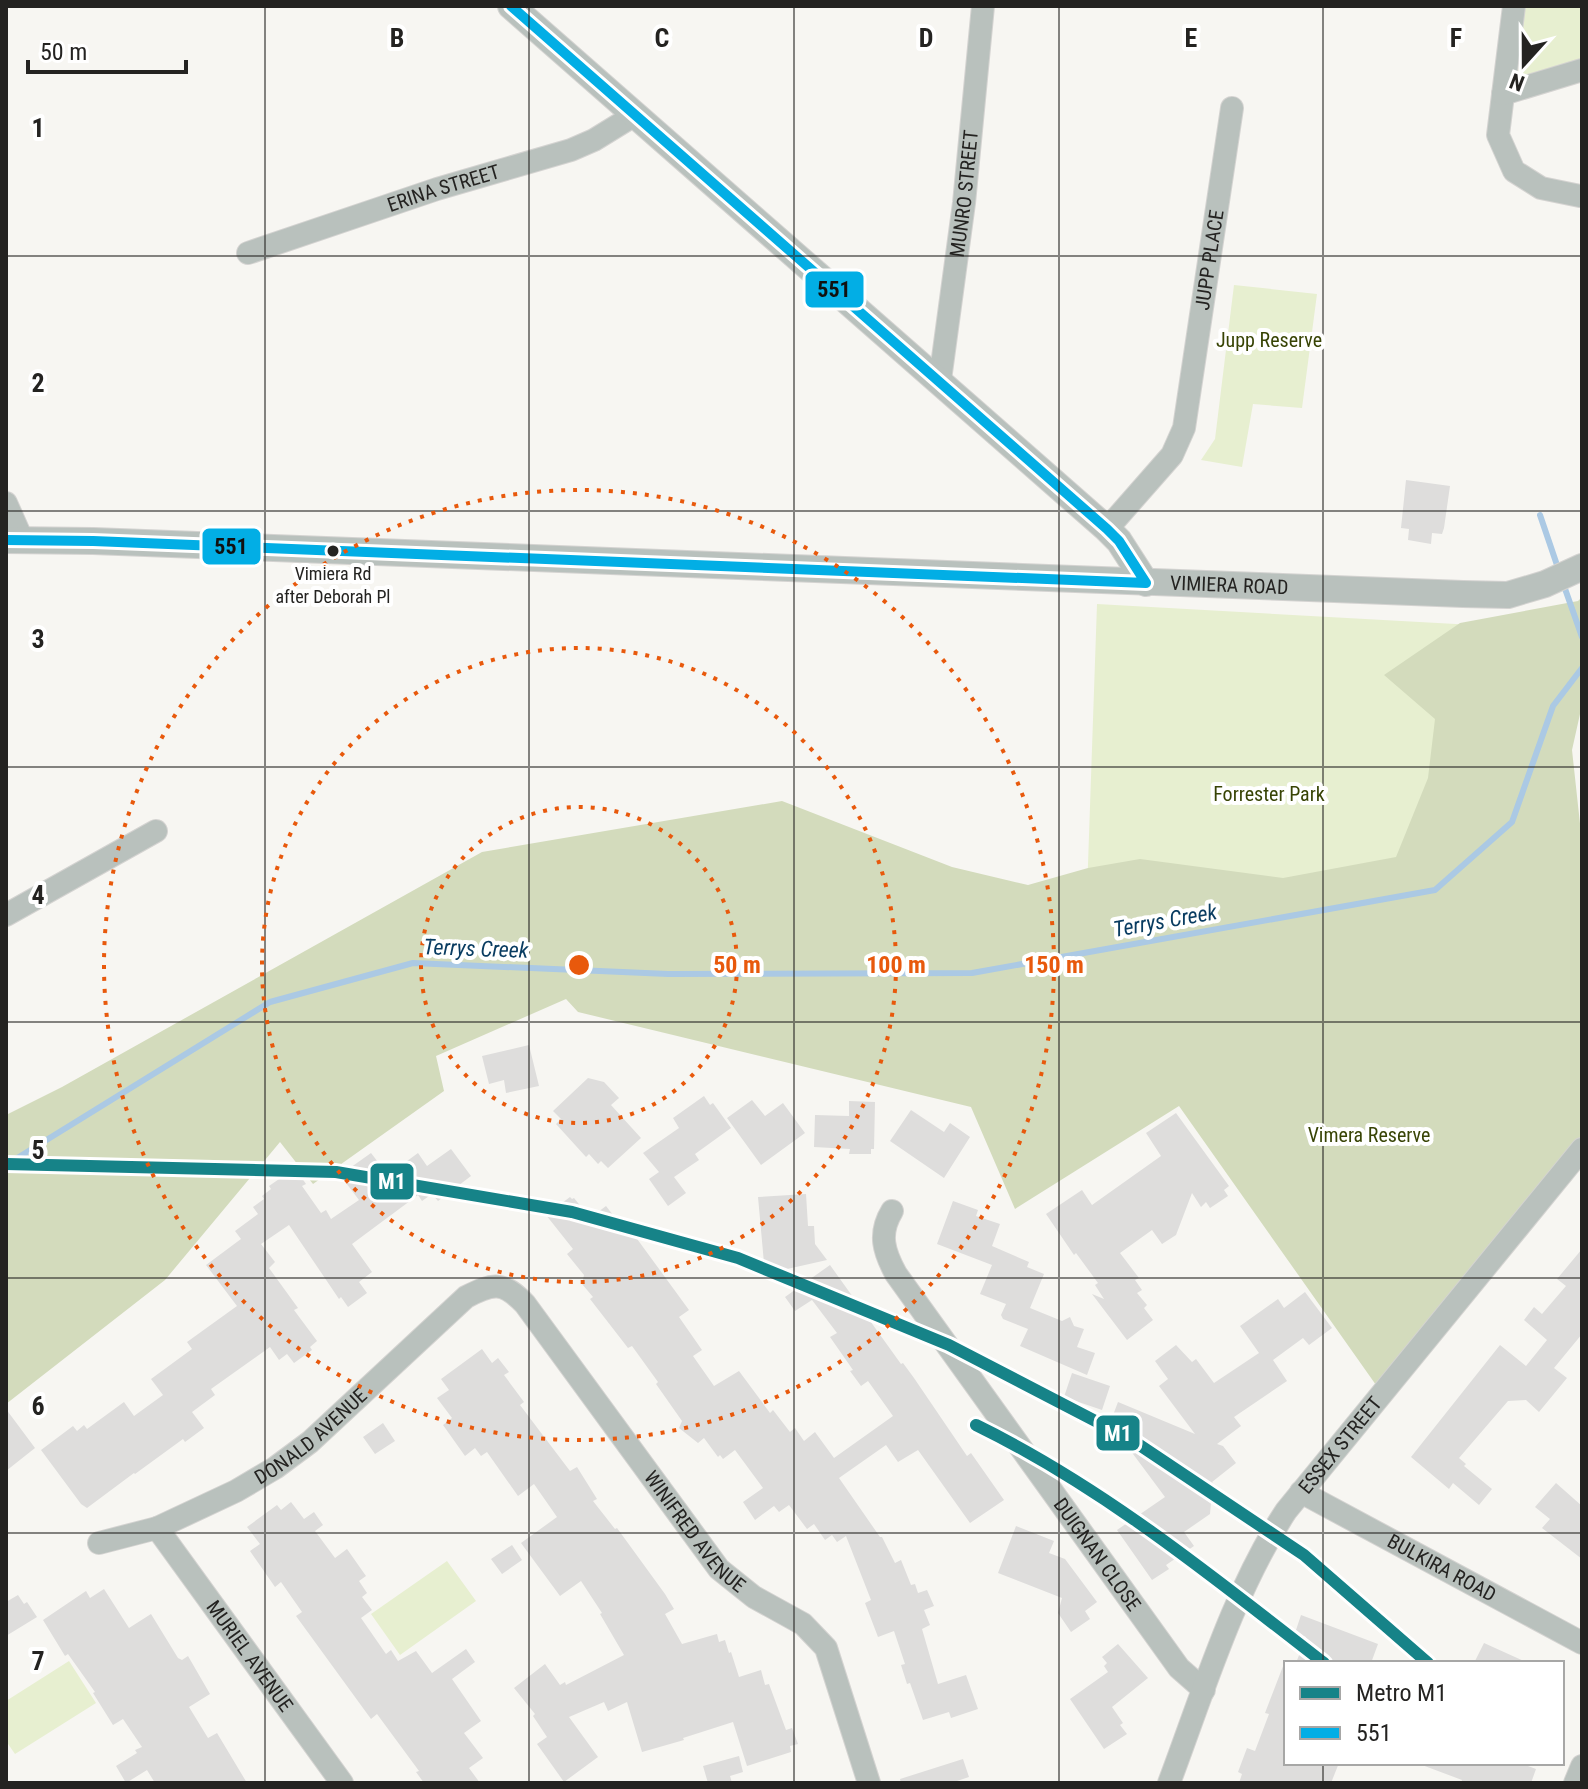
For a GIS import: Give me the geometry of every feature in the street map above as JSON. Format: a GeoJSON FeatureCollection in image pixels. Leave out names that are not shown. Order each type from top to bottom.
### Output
{"type":"FeatureCollection","features":[{"type":"Feature","properties":{"kind":"street"},"geometry":{"type":"LineString","coordinates":[[511,6],[1107,529],[1119,541],[1146,583]]}},
{"type":"Feature","properties":{"kind":"street","name":"MUNRO STREET"},"geometry":{"type":"LineString","coordinates":[[940,380],[964,203],[983,6]]}},
{"type":"Feature","properties":{"kind":"street"},"geometry":{"type":"LineString","coordinates":[[1514,6],[1498,135],[1514,171],[1541,188],[1580,196]]}},
{"type":"Feature","properties":{"kind":"street"},"geometry":{"type":"LineString","coordinates":[[1503,94],[1582,70]]}},
{"type":"Feature","properties":{"kind":"street","name":"JUPP PLACE"},"geometry":{"type":"LineString","coordinates":[[1107,529],[1172,455],[1184,428],[1232,108]]}},
{"type":"Feature","properties":{"kind":"street","name":"ERINA STREET"},"geometry":{"type":"LineString","coordinates":[[248,253],[437,189],[571,150],[633,116]]}},
{"type":"Feature","properties":{"kind":"street"},"geometry":{"type":"LineString","coordinates":[[6,503],[14,540]]}},
{"type":"Feature","properties":{"kind":"street","name":"VIMIERA ROAD"},"geometry":{"type":"LineString","coordinates":[[14,540],[1508,595],[1545,584],[1582,567]]}},
{"type":"Feature","properties":{"kind":"street"},"geometry":{"type":"LineString","coordinates":[[6,915],[156,831]]}},
{"type":"Feature","properties":{"kind":"street","name":"ESSEX STREET"},"geometry":{"type":"LineString","coordinates":[[1169,1783],[1204,1690],[1271,1534],[1301,1492],[1582,1149]]}},
{"type":"Feature","properties":{"kind":"street","name":"DUIGNAN CLOSE"},"geometry":{"type":"LineString","coordinates":[[892,1211],[883,1235],[885,1254],[896,1274],[1179,1668],[1204,1690]]}},
{"type":"Feature","properties":{"kind":"street","name":"DONALD AVENUE"},"geometry":{"type":"LineString","coordinates":[[99,1543],[157,1528],[236,1491],[275,1468],[310,1442],[459,1303],[483,1289],[497,1286]]}},
{"type":"Feature","properties":{"kind":"street","name":"WINIFRED AVENUE"},"geometry":{"type":"LineString","coordinates":[[497,1286],[506,1287],[525,1304],[719,1569],[754,1597],[803,1624],[826,1648],[869,1783]]}},
{"type":"Feature","properties":{"kind":"street","name":"BULKIRA ROAD"},"geometry":{"type":"LineString","coordinates":[[1301,1492],[1582,1643]]}},
{"type":"Feature","properties":{"kind":"street","name":"MURIEL AVENUE"},"geometry":{"type":"LineString","coordinates":[[157,1528],[342,1783]]}},
{"type":"Feature","properties":{"kind":"street"},"geometry":{"type":"LineString","coordinates":[[1575,1783],[1582,1766]]}},
{"type":"Feature","properties":{"kind":"green space"},"geometry":{"type":"Polygon","coordinates":[[[1524,6],[1582,7],[1582,60],[1518,78],[1524,6]]]}},
{"type":"Feature","properties":{"kind":"green space","name":"Jupp Reserve"},"geometry":{"type":"Polygon","coordinates":[[[1234,285],[1317,294],[1302,408],[1253,404],[1242,467],[1201,460],[1215,439],[1234,285]]]}},
{"type":"Feature","properties":{"kind":"green space","name":"Vimera Reserve"},"geometry":{"type":"Polygon","coordinates":[[[1582,597],[1582,705],[1572,750],[1582,842],[1582,1139],[1376,1385],[1179,1106],[1015,1209],[971,1107],[578,1012],[566,999],[436,1056],[444,1091],[313,1184],[280,1142],[165,1280],[6,1404],[6,1115],[62,1087],[482,852],[782,801],[952,867],[1028,885],[1088,868],[1140,859],[1283,878],[1396,857],[1428,778],[1435,719],[1384,675],[1460,623],[1578,601],[1582,597]]]}},
{"type":"Feature","properties":{"kind":"green space","name":"Forrester Park"},"geometry":{"type":"Polygon","coordinates":[[[1097,604],[1492,626],[1468,846],[1084,980],[1097,604]]]}},
{"type":"Feature","properties":{"kind":"green space"},"geometry":{"type":"Polygon","coordinates":[[[447,1561],[476,1601],[400,1655],[371,1614],[447,1561]]]}},
{"type":"Feature","properties":{"kind":"green space"},"geometry":{"type":"Polygon","coordinates":[[[69,1661],[96,1703],[15,1754],[6,1741],[6,1701],[69,1661]]]}},
{"type":"Feature","properties":{"kind":"building"},"geometry":{"type":"Polygon","coordinates":[[[1406,480],[1450,486],[1444,528],[1442,534],[1432,533],[1431,544],[1408,540],[1409,529],[1401,528],[1406,480]]]}},
{"type":"Feature","properties":{"kind":"building"},"geometry":{"type":"Polygon","coordinates":[[[529,1045],[539,1086],[506,1093],[504,1080],[489,1084],[482,1056],[529,1045]]]}},
{"type":"Feature","properties":{"kind":"building"},"geometry":{"type":"Polygon","coordinates":[[[588,1078],[604,1082],[619,1098],[611,1105],[641,1138],[608,1168],[601,1161],[598,1164],[589,1154],[586,1157],[556,1124],[561,1119],[553,1111],[588,1078]]]}},
{"type":"Feature","properties":{"kind":"building"},"geometry":{"type":"Polygon","coordinates":[[[704,1096],[731,1128],[695,1154],[699,1160],[674,1177],[686,1193],[668,1206],[649,1179],[659,1172],[643,1153],[679,1128],[673,1118],[704,1096]]]}},
{"type":"Feature","properties":{"kind":"building"},"geometry":{"type":"Polygon","coordinates":[[[752,1100],[765,1116],[783,1103],[805,1133],[761,1165],[727,1118],[752,1100]]]}},
{"type":"Feature","properties":{"kind":"building"},"geometry":{"type":"Polygon","coordinates":[[[849,1101],[875,1102],[874,1149],[871,1149],[871,1154],[849,1154],[850,1149],[814,1147],[815,1115],[849,1116],[849,1101]]]}},
{"type":"Feature","properties":{"kind":"building"},"geometry":{"type":"Polygon","coordinates":[[[911,1110],[944,1132],[950,1123],[970,1137],[944,1178],[890,1141],[911,1110]]]}},
{"type":"Feature","properties":{"kind":"building"},"geometry":{"type":"Polygon","coordinates":[[[1176,1113],[1229,1186],[1224,1190],[1228,1196],[1210,1208],[1206,1202],[1201,1207],[1192,1193],[1176,1235],[1162,1244],[1152,1230],[1120,1253],[1139,1278],[1135,1280],[1142,1290],[1137,1293],[1147,1305],[1144,1308],[1153,1320],[1127,1340],[1092,1294],[1104,1299],[1095,1285],[1098,1283],[1046,1214],[1082,1190],[1092,1205],[1161,1156],[1146,1133],[1176,1113]]]}},
{"type":"Feature","properties":{"kind":"building"},"geometry":{"type":"Polygon","coordinates":[[[451,1149],[471,1176],[438,1201],[432,1194],[422,1201],[418,1195],[352,1244],[372,1272],[359,1282],[367,1293],[348,1307],[341,1297],[339,1299],[289,1225],[261,1244],[275,1262],[269,1268],[317,1341],[310,1347],[312,1350],[294,1363],[287,1354],[279,1360],[270,1347],[211,1389],[215,1395],[192,1412],[204,1428],[185,1442],[183,1439],[87,1508],[81,1504],[41,1450],[73,1426],[77,1431],[84,1425],[87,1429],[124,1402],[134,1416],[163,1395],[151,1379],[192,1349],[187,1342],[237,1306],[206,1265],[241,1239],[235,1231],[258,1214],[253,1207],[264,1199],[262,1196],[271,1189],[269,1186],[295,1168],[306,1184],[302,1186],[321,1213],[326,1210],[331,1219],[359,1200],[340,1175],[371,1153],[388,1175],[418,1153],[427,1166],[451,1149]]]}},
{"type":"Feature","properties":{"kind":"building"},"geometry":{"type":"Polygon","coordinates":[[[806,1194],[808,1226],[814,1226],[815,1244],[827,1260],[765,1274],[758,1197],[806,1194]]]}},
{"type":"Feature","properties":{"kind":"building"},"geometry":{"type":"Polygon","coordinates":[[[570,1197],[590,1218],[606,1206],[620,1224],[624,1221],[689,1310],[679,1317],[702,1350],[693,1356],[714,1386],[739,1371],[770,1413],[773,1410],[790,1432],[795,1428],[804,1441],[815,1432],[834,1458],[893,1416],[868,1381],[861,1386],[850,1371],[853,1370],[830,1337],[837,1333],[812,1300],[795,1311],[785,1297],[830,1265],[967,1456],[971,1453],[1004,1500],[970,1523],[918,1450],[898,1462],[886,1445],[839,1478],[882,1537],[895,1563],[901,1560],[911,1585],[915,1584],[918,1593],[927,1590],[934,1606],[924,1610],[930,1625],[922,1629],[938,1684],[966,1675],[978,1709],[951,1718],[949,1712],[923,1720],[910,1683],[907,1684],[901,1665],[905,1664],[894,1631],[878,1637],[865,1603],[871,1600],[846,1536],[837,1542],[832,1535],[825,1540],[814,1524],[807,1529],[789,1505],[779,1512],[774,1506],[755,1520],[743,1502],[763,1488],[735,1450],[723,1459],[704,1438],[698,1443],[679,1428],[682,1421],[656,1384],[658,1382],[632,1346],[628,1348],[590,1299],[593,1297],[582,1284],[584,1275],[567,1254],[573,1249],[546,1215],[570,1197]]]}},
{"type":"Feature","properties":{"kind":"building"},"geometry":{"type":"Polygon","coordinates":[[[953,1201],[978,1210],[976,1216],[1000,1224],[992,1246],[1029,1262],[1027,1267],[1044,1274],[1030,1308],[1062,1321],[1070,1317],[1074,1326],[1084,1329],[1077,1347],[1095,1353],[1087,1375],[1020,1346],[1028,1329],[1003,1319],[1001,1315],[1006,1304],[980,1294],[992,1265],[937,1244],[953,1201]]]}},
{"type":"Feature","properties":{"kind":"building"},"geometry":{"type":"Polygon","coordinates":[[[1582,1249],[1582,1334],[1554,1368],[1567,1378],[1539,1412],[1526,1400],[1508,1401],[1459,1458],[1466,1464],[1464,1466],[1492,1489],[1479,1505],[1453,1483],[1449,1489],[1411,1457],[1500,1345],[1526,1366],[1547,1340],[1524,1320],[1534,1307],[1542,1314],[1566,1286],[1557,1279],[1582,1249]]]}},
{"type":"Feature","properties":{"kind":"building"},"geometry":{"type":"Polygon","coordinates":[[[1305,1292],[1332,1328],[1309,1345],[1303,1338],[1273,1360],[1287,1381],[1234,1417],[1241,1426],[1217,1444],[1223,1446],[1236,1463],[1212,1482],[1221,1495],[1211,1502],[1210,1514],[1184,1532],[1194,1546],[1166,1565],[1169,1569],[1152,1580],[1117,1530],[1165,1497],[1110,1423],[1118,1402],[1195,1434],[1159,1386],[1168,1379],[1155,1361],[1176,1345],[1192,1362],[1196,1359],[1214,1383],[1259,1353],[1240,1326],[1278,1299],[1284,1308],[1305,1292]]]}},
{"type":"Feature","properties":{"kind":"building"},"geometry":{"type":"Polygon","coordinates":[[[482,1349],[492,1363],[498,1358],[509,1372],[504,1375],[524,1402],[520,1405],[570,1471],[577,1467],[597,1499],[593,1501],[617,1528],[665,1594],[674,1609],[665,1614],[682,1644],[717,1634],[719,1642],[725,1640],[739,1677],[761,1670],[786,1730],[792,1728],[798,1744],[790,1746],[791,1752],[747,1766],[733,1722],[642,1752],[627,1702],[608,1711],[604,1702],[569,1717],[598,1757],[564,1782],[537,1744],[547,1737],[533,1716],[535,1714],[514,1688],[545,1664],[560,1685],[565,1682],[566,1685],[624,1655],[581,1581],[560,1596],[521,1543],[557,1517],[534,1484],[518,1496],[487,1452],[481,1456],[475,1448],[465,1456],[443,1425],[452,1418],[437,1398],[449,1390],[441,1379],[482,1349]]]}},
{"type":"Feature","properties":{"kind":"building"},"geometry":{"type":"Polygon","coordinates":[[[1072,1373],[1110,1386],[1102,1410],[1064,1397],[1072,1373]]]}},
{"type":"Feature","properties":{"kind":"building"},"geometry":{"type":"Polygon","coordinates":[[[6,1409],[35,1448],[6,1471],[6,1409]]]}},
{"type":"Feature","properties":{"kind":"building"},"geometry":{"type":"Polygon","coordinates":[[[383,1423],[395,1441],[375,1454],[363,1437],[383,1423]]]}},
{"type":"Feature","properties":{"kind":"building"},"geometry":{"type":"Polygon","coordinates":[[[1556,1483],[1582,1506],[1582,1559],[1542,1528],[1550,1519],[1535,1507],[1556,1483]]]}},
{"type":"Feature","properties":{"kind":"building"},"geometry":{"type":"Polygon","coordinates":[[[291,1502],[304,1519],[314,1512],[323,1525],[315,1531],[335,1558],[347,1549],[366,1576],[359,1581],[367,1593],[362,1597],[372,1610],[361,1618],[386,1654],[391,1650],[398,1661],[416,1651],[432,1673],[466,1649],[475,1662],[452,1679],[481,1721],[464,1733],[483,1758],[469,1768],[480,1783],[424,1783],[416,1772],[419,1771],[377,1714],[371,1719],[296,1616],[302,1612],[281,1582],[275,1587],[250,1551],[260,1544],[247,1527],[277,1505],[281,1510],[291,1502]]]}},
{"type":"Feature","properties":{"kind":"building"},"geometry":{"type":"Polygon","coordinates":[[[1016,1526],[1054,1541],[1049,1553],[1065,1559],[1097,1602],[1085,1611],[1090,1619],[1071,1632],[1058,1613],[1062,1598],[998,1573],[1016,1526]]]}},
{"type":"Feature","properties":{"kind":"building"},"geometry":{"type":"Polygon","coordinates":[[[512,1545],[522,1560],[502,1574],[491,1559],[512,1545]]]}},
{"type":"Feature","properties":{"kind":"building"},"geometry":{"type":"Polygon","coordinates":[[[104,1589],[129,1628],[151,1614],[178,1658],[182,1660],[188,1656],[210,1694],[189,1707],[208,1738],[217,1733],[247,1783],[155,1783],[147,1770],[126,1783],[116,1766],[142,1747],[123,1719],[113,1725],[95,1692],[68,1654],[65,1656],[43,1620],[86,1591],[90,1598],[104,1589]]]}},
{"type":"Feature","properties":{"kind":"building"},"geometry":{"type":"Polygon","coordinates":[[[18,1595],[37,1617],[6,1636],[6,1602],[18,1595]]]}},
{"type":"Feature","properties":{"kind":"building"},"geometry":{"type":"Polygon","coordinates":[[[1301,1615],[1378,1644],[1372,1661],[1297,1661],[1306,1637],[1295,1633],[1301,1615]]]}},
{"type":"Feature","properties":{"kind":"building"},"geometry":{"type":"Polygon","coordinates":[[[1484,1643],[1524,1661],[1475,1661],[1484,1643]]]}},
{"type":"Feature","properties":{"kind":"building"},"geometry":{"type":"Polygon","coordinates":[[[1118,1644],[1148,1678],[1112,1707],[1127,1734],[1104,1749],[1070,1699],[1108,1672],[1104,1666],[1107,1663],[1102,1657],[1118,1644]]]}},
{"type":"Feature","properties":{"kind":"building"},"geometry":{"type":"Polygon","coordinates":[[[1284,1664],[1284,1765],[1338,1765],[1331,1783],[1239,1783],[1242,1774],[1238,1772],[1247,1748],[1255,1751],[1269,1714],[1265,1713],[1284,1664]]]}},
{"type":"Feature","properties":{"kind":"building"},"geometry":{"type":"Polygon","coordinates":[[[739,1756],[743,1772],[730,1776],[732,1783],[708,1783],[703,1766],[739,1756]]]}},
{"type":"Feature","properties":{"kind":"building"},"geometry":{"type":"Polygon","coordinates":[[[963,1759],[969,1777],[951,1783],[901,1783],[900,1779],[963,1759]]]}},
{"type":"Feature","properties":{"kind":"building"},"geometry":{"type":"Polygon","coordinates":[[[1422,1765],[1525,1765],[1536,1769],[1531,1783],[1461,1783],[1462,1780],[1422,1765]]]}},
{"type":"Feature","properties":{"kind":"waterway"},"geometry":{"type":"LineString","coordinates":[[1540,515],[1558,568]]}},
{"type":"Feature","properties":{"kind":"waterway"},"geometry":{"type":"LineString","coordinates":[[1563,583],[1582,637]]}},
{"type":"Feature","properties":{"kind":"waterway","name":"Terrys Creek"},"geometry":{"type":"LineString","coordinates":[[6,1165],[270,1002],[413,963],[668,974],[972,973],[1435,890],[1512,822],[1553,706],[1582,668]]}},
{"type":"Feature","properties":{"kind":"metro line","name":"M1"},"geometry":{"type":"LineString","coordinates":[[6,1164],[336,1172],[572,1212],[738,1258],[949,1345],[1132,1440],[1304,1555],[1426,1661]]}},
{"type":"Feature","properties":{"kind":"metro line","name":"M1"},"geometry":{"type":"LineString","coordinates":[[976,1425],[1113,1505],[1199,1566],[1321,1661]]}},
{"type":"Feature","properties":{"kind":"transit line","name":"551"},"geometry":{"type":"LineString","coordinates":[[511,6],[1107,529],[1119,541],[1146,583]]}},
{"type":"Feature","properties":{"kind":"transit line","name":"551"},"geometry":{"type":"LineString","coordinates":[[6,540],[1146,583]]}},
{"type":"Feature","properties":{"kind":"place","name":"Vimiera Rd after Deborah Pl"},"geometry":{"type":"Point","coordinates":[333,551]}}]}
